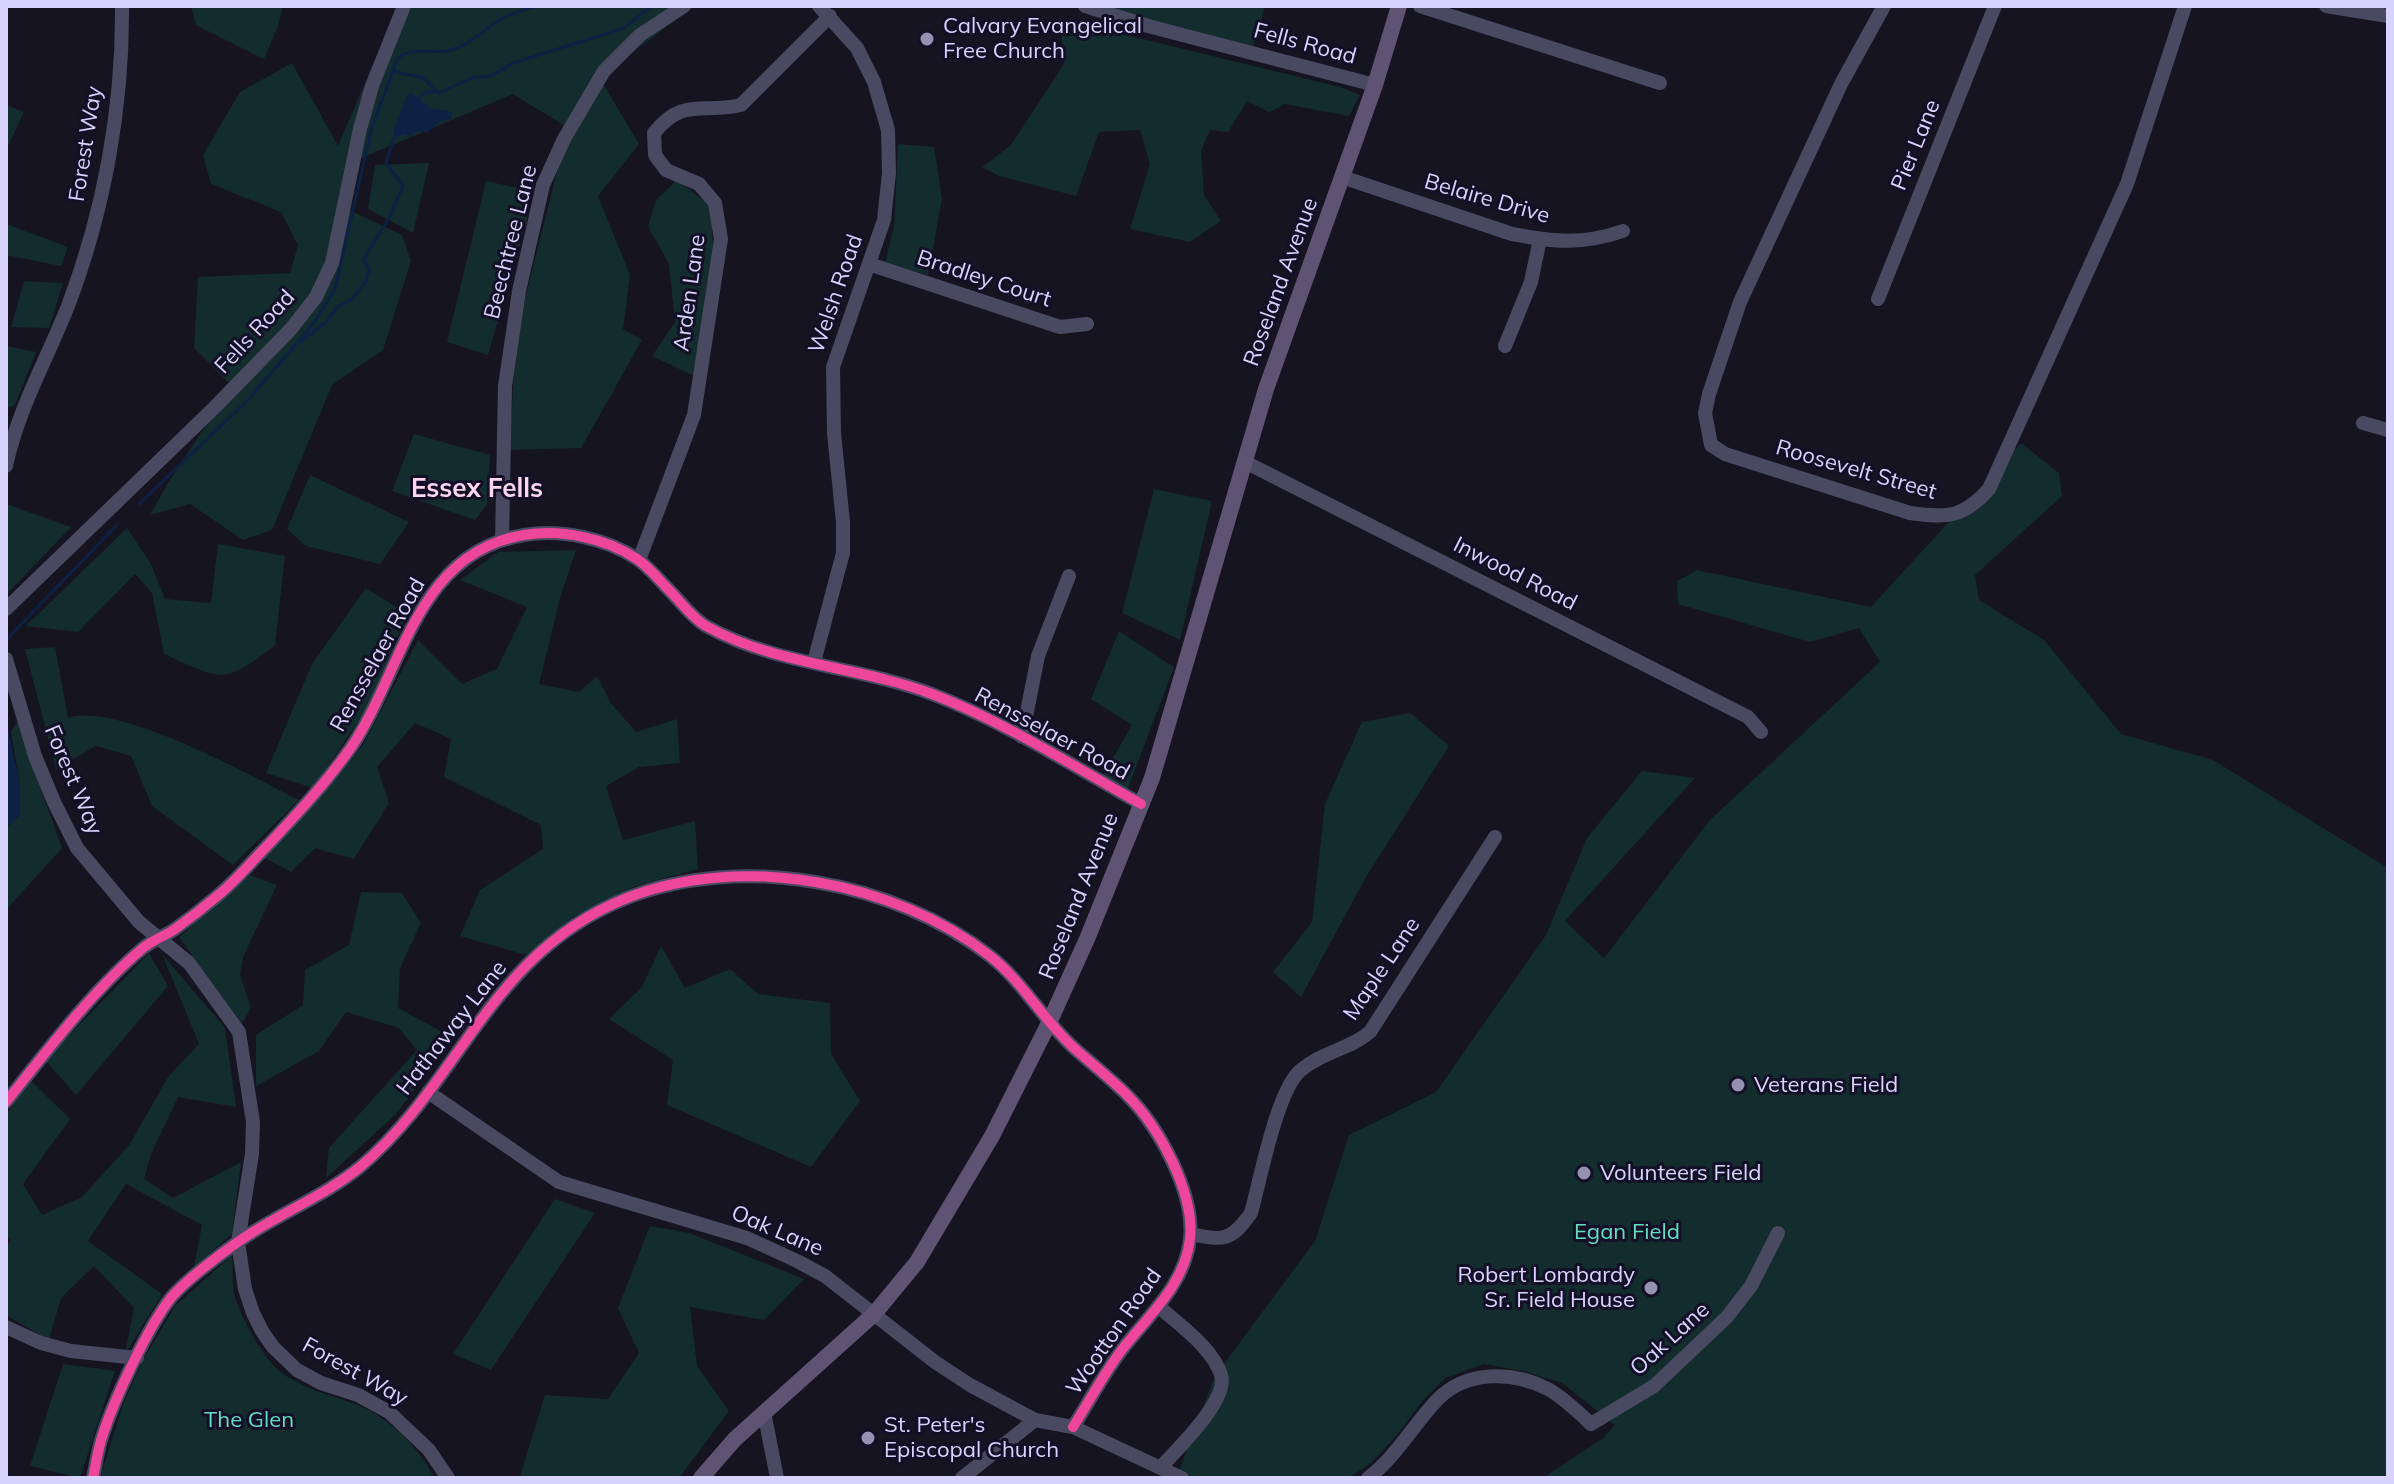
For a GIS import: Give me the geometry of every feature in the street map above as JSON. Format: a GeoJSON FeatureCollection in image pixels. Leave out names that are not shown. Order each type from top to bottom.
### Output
{"type":"FeatureCollection","features":[{"type":"Feature","properties":{"kind":"main road","name":"Roseland Avenue"},"geometry":{"type":"LineString","coordinates":[[701,1478],[735,1439],[874,1314],[917,1262],[992,1136],[1049,1023],[1087,939],[1152,778],[1266,389],[1375,85],[1399,6]]}},
{"type":"Feature","properties":{"kind":"street","name":"Forest Way"},"geometry":{"type":"LineString","coordinates":[[6,466],[15,430],[68,306],[95,222],[116,107],[122,6]]}},
{"type":"Feature","properties":{"kind":"street","name":"Fells Road"},"geometry":{"type":"LineString","coordinates":[[6,609],[215,407],[291,329],[316,297],[332,263],[372,86],[404,6]]}},
{"type":"Feature","properties":{"kind":"street","name":"Beechtree Lane"},"geometry":{"type":"LineString","coordinates":[[502,540],[505,386],[519,291],[543,185],[564,139],[604,71],[640,35],[684,6]]}},
{"type":"Feature","properties":{"kind":"street","name":"Fells Road"},"geometry":{"type":"LineString","coordinates":[[1085,6],[1148,26],[1375,85]]}},
{"type":"Feature","properties":{"kind":"street"},"geometry":{"type":"LineString","coordinates":[[1420,6],[1660,83]]}},
{"type":"Feature","properties":{"kind":"street","name":"Roosevelt Street"},"geometry":{"type":"LineString","coordinates":[[1884,6],[1841,84],[1740,302],[1705,413],[1711,445],[1725,454],[1910,513],[1938,517],[1954,516],[1975,504],[1989,489],[2127,184],[2185,6]]}},
{"type":"Feature","properties":{"kind":"street","name":"Pier Lane"},"geometry":{"type":"LineString","coordinates":[[1878,299],[1995,6]]}},
{"type":"Feature","properties":{"kind":"street"},"geometry":{"type":"LineString","coordinates":[[2326,6],[2388,16]]}},
{"type":"Feature","properties":{"kind":"street","name":"Welsh Road"},"geometry":{"type":"LineString","coordinates":[[814,662],[843,553],[834,433],[833,367],[884,220],[889,173],[888,130],[874,82],[857,48],[824,11]]}},
{"type":"Feature","properties":{"kind":"street","name":"Arden Lane"},"geometry":{"type":"LineString","coordinates":[[639,560],[694,415],[721,239],[721,223],[715,203],[699,184],[666,170],[655,155],[654,133],[666,117],[685,108],[721,109],[741,105],[824,11]]}},
{"type":"Feature","properties":{"kind":"street","name":"Belaire Drive"},"geometry":{"type":"LineString","coordinates":[[1342,177],[1512,234],[1575,242],[1597,240],[1623,231]]}},
{"type":"Feature","properties":{"kind":"street"},"geometry":{"type":"LineString","coordinates":[[1505,346],[1531,282],[1540,239]]}},
{"type":"Feature","properties":{"kind":"street","name":"Bradley Court"},"geometry":{"type":"LineString","coordinates":[[869,264],[1060,327],[1074,328],[1087,324]]}},
{"type":"Feature","properties":{"kind":"street"},"geometry":{"type":"LineString","coordinates":[[2363,423],[2388,430]]}},
{"type":"Feature","properties":{"kind":"street","name":"Inwood Road"},"geometry":{"type":"LineString","coordinates":[[1245,462],[1748,717],[1761,732]]}},
{"type":"Feature","properties":{"kind":"street","name":"Rensselaer Road"},"geometry":{"type":"LineString","coordinates":[[6,1102],[83,1010],[145,946],[219,896],[323,785],[372,712],[419,613],[434,590],[456,566],[502,540],[549,534],[585,537],[619,549],[639,560],[701,623],[733,640],[763,651],[931,694],[1022,737],[1141,804]]}},
{"type":"Feature","properties":{"kind":"street"},"geometry":{"type":"LineString","coordinates":[[1022,737],[1038,656],[1069,576]]}},
{"type":"Feature","properties":{"kind":"street","name":"Forest Way"},"geometry":{"type":"LineString","coordinates":[[6,659],[35,756],[77,848],[139,922],[189,963],[239,1032],[253,1138],[238,1242],[240,1267],[253,1313],[273,1347],[309,1377],[358,1395],[389,1412],[414,1433],[448,1478]]}},
{"type":"Feature","properties":{"kind":"street","name":"Maple Lane"},"geometry":{"type":"LineString","coordinates":[[1191,1234],[1218,1240],[1234,1235],[1241,1227],[1251,1213],[1284,1092],[1298,1072],[1322,1055],[1357,1043],[1370,1032],[1495,837]]}},
{"type":"Feature","properties":{"kind":"street","name":"Hathaway Lane"},"geometry":{"type":"LineString","coordinates":[[93,1478],[102,1435],[137,1358],[171,1297],[238,1242],[357,1169],[399,1129],[501,992],[534,957],[559,935],[607,906],[696,879],[753,874],[812,882],[880,899],[959,934],[993,958],[1049,1023]]}},
{"type":"Feature","properties":{"kind":"street","name":"Wootton Road"},"geometry":{"type":"LineString","coordinates":[[1049,1023],[1129,1097],[1145,1118],[1170,1158],[1184,1192],[1191,1234],[1187,1256],[1176,1281],[1119,1354],[1073,1427]]}},
{"type":"Feature","properties":{"kind":"street","name":"Oak Lane"},"geometry":{"type":"LineString","coordinates":[[428,1092],[559,1182],[747,1238],[825,1276],[935,1362],[970,1385],[1035,1420],[1073,1427],[1182,1478]]}},
{"type":"Feature","properties":{"kind":"street","name":"Oak Lane"},"geometry":{"type":"LineString","coordinates":[[1368,1478],[1388,1461],[1442,1396],[1466,1381],[1494,1376],[1541,1386],[1565,1401],[1591,1424],[1632,1401],[1664,1377],[1727,1317],[1751,1286],[1778,1233]]}},
{"type":"Feature","properties":{"kind":"street"},"geometry":{"type":"LineString","coordinates":[[1158,1306],[1196,1339],[1222,1376],[1215,1405],[1161,1467]]}},
{"type":"Feature","properties":{"kind":"street"},"geometry":{"type":"LineString","coordinates":[[6,1327],[41,1343],[71,1351],[137,1358]]}},
{"type":"Feature","properties":{"kind":"street"},"geometry":{"type":"LineString","coordinates":[[764,1412],[777,1478]]}},
{"type":"Feature","properties":{"kind":"street"},"geometry":{"type":"LineString","coordinates":[[962,1478],[1035,1420]]}},
{"type":"Feature","properties":{"kind":"green space"},"geometry":{"type":"Polygon","coordinates":[[[191,6],[283,6],[264,59],[196,25],[191,6]]]}},
{"type":"Feature","properties":{"kind":"green space"},"geometry":{"type":"Polygon","coordinates":[[[398,6],[695,6],[599,77],[639,144],[598,196],[630,275],[623,329],[642,340],[581,448],[509,450],[517,331],[568,128],[513,94],[352,162],[343,207],[402,235],[411,261],[383,350],[332,385],[272,530],[243,540],[190,504],[150,515],[232,386],[194,348],[198,277],[290,273],[298,245],[281,212],[211,184],[203,155],[240,92],[292,63],[338,146],[398,6]]]}},
{"type":"Feature","properties":{"kind":"green space"},"geometry":{"type":"Polygon","coordinates":[[[1095,6],[1265,6],[1253,47],[1095,6]]]}},
{"type":"Feature","properties":{"kind":"green space"},"geometry":{"type":"Polygon","coordinates":[[[1060,19],[1340,87],[1360,95],[1349,116],[1285,104],[1269,112],[1247,101],[1228,132],[1210,130],[1201,151],[1204,195],[1221,221],[1190,242],[1130,229],[1150,164],[1140,130],[1099,132],[1076,196],[999,176],[982,167],[1011,145],[1064,64],[1060,19]]]}},
{"type":"Feature","properties":{"kind":"green space"},"geometry":{"type":"Polygon","coordinates":[[[6,105],[24,112],[6,150],[6,105]]]}},
{"type":"Feature","properties":{"kind":"green space"},"geometry":{"type":"Polygon","coordinates":[[[898,144],[934,147],[942,199],[928,275],[885,263],[894,226],[898,144]]]}},
{"type":"Feature","properties":{"kind":"green space"},"geometry":{"type":"Polygon","coordinates":[[[429,163],[413,233],[368,209],[375,165],[429,163]]]}},
{"type":"Feature","properties":{"kind":"green space"},"geometry":{"type":"Polygon","coordinates":[[[677,180],[711,206],[714,267],[694,376],[652,356],[675,322],[669,264],[648,226],[656,200],[677,180]]]}},
{"type":"Feature","properties":{"kind":"green space"},"geometry":{"type":"Polygon","coordinates":[[[486,181],[527,190],[527,219],[488,355],[447,342],[486,181]]]}},
{"type":"Feature","properties":{"kind":"green space"},"geometry":{"type":"Polygon","coordinates":[[[6,224],[68,247],[61,266],[6,255],[6,224]]]}},
{"type":"Feature","properties":{"kind":"green space"},"geometry":{"type":"Polygon","coordinates":[[[24,281],[63,283],[49,328],[11,327],[24,281]]]}},
{"type":"Feature","properties":{"kind":"green space"},"geometry":{"type":"Polygon","coordinates":[[[6,346],[36,352],[15,405],[6,408],[6,346]]]}},
{"type":"Feature","properties":{"kind":"green space"},"geometry":{"type":"Polygon","coordinates":[[[414,434],[490,455],[487,505],[475,520],[392,491],[414,434]]]}},
{"type":"Feature","properties":{"kind":"green space","name":"Egan Field"},"geometry":{"type":"Polygon","coordinates":[[[2021,443],[2059,473],[2062,496],[1975,575],[1979,600],[2044,640],[2121,734],[2213,760],[2388,868],[2388,1478],[1543,1478],[1603,1438],[1615,1425],[1562,1383],[1523,1371],[1484,1364],[1445,1378],[1371,1463],[1348,1478],[1176,1478],[1215,1376],[1315,1241],[1349,1135],[1436,1092],[1546,935],[1587,838],[1642,771],[1695,778],[1565,921],[1604,958],[1710,820],[1880,662],[1859,628],[1810,642],[1678,604],[1677,581],[1697,570],[1871,607],[2021,443]]]}},
{"type":"Feature","properties":{"kind":"green space"},"geometry":{"type":"Polygon","coordinates":[[[310,475],[409,522],[380,564],[306,546],[287,529],[310,475]]]}},
{"type":"Feature","properties":{"kind":"green space"},"geometry":{"type":"Polygon","coordinates":[[[1154,489],[1212,501],[1180,640],[1122,613],[1154,489]]]}},
{"type":"Feature","properties":{"kind":"green space"},"geometry":{"type":"Polygon","coordinates":[[[6,504],[71,527],[6,595],[6,504]]]}},
{"type":"Feature","properties":{"kind":"green space"},"geometry":{"type":"Polygon","coordinates":[[[127,528],[151,564],[165,599],[211,603],[218,544],[285,556],[275,645],[244,667],[222,675],[198,669],[164,654],[152,593],[135,574],[78,632],[26,626],[127,528]]]}},
{"type":"Feature","properties":{"kind":"green space"},"geometry":{"type":"Polygon","coordinates":[[[576,550],[560,598],[539,684],[579,692],[597,676],[610,702],[636,732],[677,719],[680,763],[639,767],[606,786],[623,840],[695,821],[698,869],[636,886],[573,917],[526,955],[460,936],[480,890],[543,849],[541,825],[444,777],[451,739],[415,723],[377,767],[389,803],[354,859],[315,848],[291,872],[263,857],[335,780],[363,745],[418,640],[462,684],[497,669],[527,607],[460,580],[498,552],[576,550]]]}},
{"type":"Feature","properties":{"kind":"green space"},"geometry":{"type":"Polygon","coordinates":[[[366,588],[407,614],[370,704],[313,788],[266,773],[312,664],[366,588]]]}},
{"type":"Feature","properties":{"kind":"green space"},"geometry":{"type":"Polygon","coordinates":[[[1119,631],[1174,667],[1127,791],[1102,777],[1132,725],[1091,699],[1119,631]]]}},
{"type":"Feature","properties":{"kind":"green space"},"geometry":{"type":"Polygon","coordinates":[[[55,647],[68,718],[90,716],[118,720],[150,730],[218,759],[299,800],[233,865],[152,806],[131,756],[96,746],[56,769],[25,649],[55,647]]]}},
{"type":"Feature","properties":{"kind":"green space"},"geometry":{"type":"Polygon","coordinates":[[[1410,713],[1449,746],[1366,877],[1301,997],[1273,972],[1312,922],[1325,804],[1362,722],[1410,713]]]}},
{"type":"Feature","properties":{"kind":"green space"},"geometry":{"type":"Polygon","coordinates":[[[17,722],[62,848],[6,910],[6,828],[20,815],[20,785],[11,732],[17,722]]]}},
{"type":"Feature","properties":{"kind":"green space"},"geometry":{"type":"Polygon","coordinates":[[[250,875],[277,885],[243,957],[240,975],[251,1008],[241,1025],[179,937],[250,875]]]}},
{"type":"Feature","properties":{"kind":"green space"},"geometry":{"type":"Polygon","coordinates":[[[361,892],[402,893],[421,923],[400,968],[398,1008],[454,1038],[396,1114],[326,1178],[329,1148],[417,1050],[399,1028],[346,1012],[319,1051],[256,1086],[256,1035],[303,1005],[305,970],[349,945],[361,892]]]}},
{"type":"Feature","properties":{"kind":"green space"},"geometry":{"type":"Polygon","coordinates":[[[661,946],[685,988],[730,969],[758,994],[830,1003],[831,1054],[860,1101],[811,1167],[667,1105],[673,1060],[609,1019],[642,987],[661,946]]]}},
{"type":"Feature","properties":{"kind":"green space"},"geometry":{"type":"Polygon","coordinates":[[[149,953],[168,986],[76,1095],[45,1060],[149,953]]]}},
{"type":"Feature","properties":{"kind":"green space"},"geometry":{"type":"Polygon","coordinates":[[[162,954],[225,1028],[236,1107],[178,1097],[151,1154],[144,1179],[173,1198],[241,1162],[232,1234],[194,1267],[202,1225],[126,1184],[88,1241],[162,1294],[125,1354],[134,1308],[94,1266],[61,1298],[49,1340],[6,1315],[6,1248],[11,1240],[6,1235],[6,1115],[30,1080],[70,1119],[23,1184],[42,1215],[82,1197],[130,1144],[168,1077],[199,1044],[162,954]]]}},
{"type":"Feature","properties":{"kind":"green space"},"geometry":{"type":"Polygon","coordinates":[[[555,1199],[595,1213],[491,1370],[453,1354],[555,1199]]]}},
{"type":"Feature","properties":{"kind":"green space"},"geometry":{"type":"Polygon","coordinates":[[[650,1226],[689,1233],[804,1279],[764,1320],[690,1307],[697,1366],[729,1411],[679,1478],[523,1478],[520,1476],[545,1395],[608,1399],[639,1353],[618,1308],[650,1226]]]}},
{"type":"Feature","properties":{"kind":"green space","name":"The Glen"},"geometry":{"type":"Polygon","coordinates":[[[232,1255],[233,1288],[237,1302],[246,1324],[274,1366],[299,1383],[360,1406],[383,1419],[413,1446],[434,1478],[100,1478],[123,1404],[143,1360],[175,1306],[232,1255]]]}},
{"type":"Feature","properties":{"kind":"green space"},"geometry":{"type":"Polygon","coordinates":[[[63,1364],[115,1371],[80,1478],[30,1466],[63,1364]]]}},
{"type":"Feature","properties":{"kind":"water"},"geometry":{"type":"Polygon","coordinates":[[[411,92],[430,108],[452,112],[452,118],[438,122],[427,133],[421,131],[413,133],[412,137],[404,134],[398,138],[393,131],[411,92]]]}},
{"type":"Feature","properties":{"kind":"water"},"geometry":{"type":"Polygon","coordinates":[[[6,719],[20,785],[20,815],[6,828],[6,719]]]}},
{"type":"Feature","properties":{"kind":"waterway"},"geometry":{"type":"LineString","coordinates":[[393,71],[400,56],[406,53],[453,49],[469,42],[505,17],[536,6]]}},
{"type":"Feature","properties":{"kind":"waterway"},"geometry":{"type":"LineString","coordinates":[[629,6],[649,6]]}},
{"type":"Feature","properties":{"kind":"waterway"},"geometry":{"type":"LineString","coordinates":[[139,504],[249,399],[314,323],[335,289],[372,127],[393,71],[423,78],[439,93],[472,78],[491,76],[513,63],[624,28],[651,6]]}},
{"type":"Feature","properties":{"kind":"waterway"},"geometry":{"type":"LineString","coordinates":[[419,98],[425,92],[436,92]]}},
{"type":"Feature","properties":{"kind":"waterway"},"geometry":{"type":"LineString","coordinates":[[300,342],[326,322],[337,307],[352,299],[366,281],[369,269],[363,260],[389,218],[403,186],[386,163],[395,134]]}},
{"type":"Feature","properties":{"kind":"waterway"},"geometry":{"type":"LineString","coordinates":[[6,640],[117,525]]}},
{"type":"Feature","properties":{"kind":"cycle path"},"geometry":{"type":"LineString","coordinates":[[6,1102],[107,982],[143,948],[175,929],[223,891],[321,787],[368,719],[416,620],[435,590],[458,565],[487,546],[524,535],[568,534],[625,552],[646,566],[701,623],[732,639],[788,657],[932,694],[1012,731],[1141,804]]}},
{"type":"Feature","properties":{"kind":"cycle path"},"geometry":{"type":"LineString","coordinates":[[93,1478],[101,1439],[123,1383],[142,1345],[177,1291],[244,1238],[360,1167],[395,1133],[509,984],[542,951],[580,922],[627,898],[671,884],[718,878],[767,877],[815,882],[863,893],[909,909],[952,930],[1002,966],[1063,1037],[1139,1108],[1162,1142],[1187,1202],[1190,1221],[1187,1256],[1173,1286],[1114,1360],[1073,1427]]}},
{"type":"Feature","properties":{"kind":"place","name":"Calvary Evangelical Free Church"},"geometry":{"type":"Point","coordinates":[927,39]}},
{"type":"Feature","properties":{"kind":"place","name":"Veterans Field"},"geometry":{"type":"Point","coordinates":[1738,1085]}},
{"type":"Feature","properties":{"kind":"place","name":"Volunteers Field"},"geometry":{"type":"Point","coordinates":[1584,1173]}},
{"type":"Feature","properties":{"kind":"place","name":"Robert Lombardy Sr. Field House"},"geometry":{"type":"Point","coordinates":[1651,1288]}},
{"type":"Feature","properties":{"kind":"place","name":"St. Peter's Episcopal Church"},"geometry":{"type":"Point","coordinates":[868,1438]}},
{"type":"Feature","properties":{"kind":"district","name":"Essex Fells"},"geometry":{"type":"Point","coordinates":[477,489]}}]}
